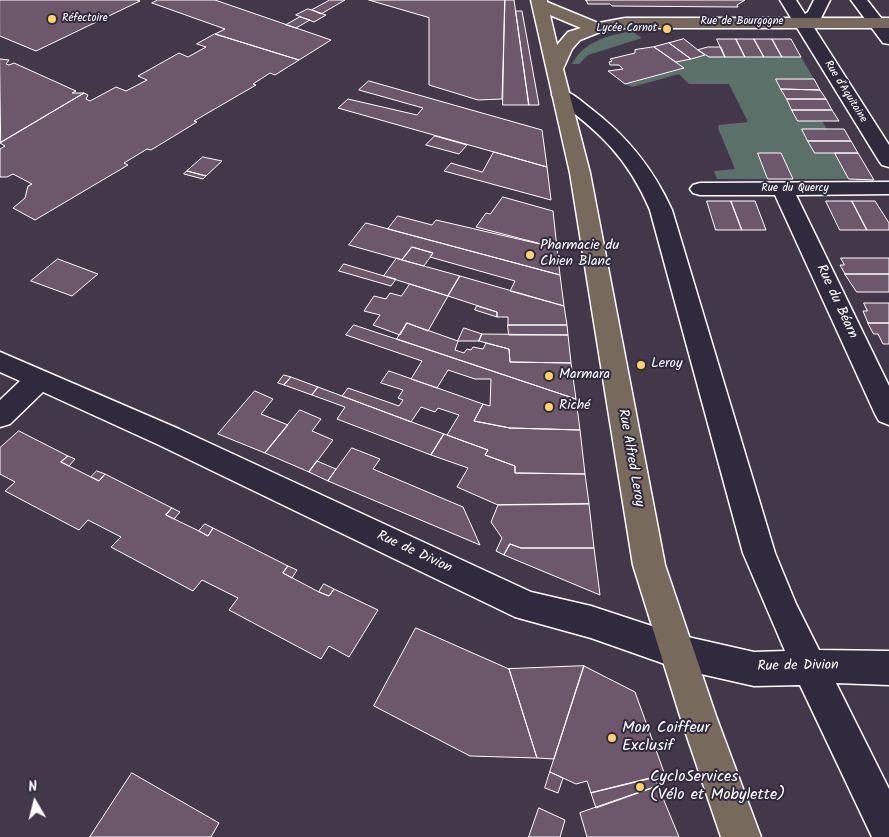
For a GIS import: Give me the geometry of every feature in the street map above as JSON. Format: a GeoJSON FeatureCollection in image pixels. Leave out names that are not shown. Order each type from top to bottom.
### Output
{"type":"FeatureCollection","features":[{"type":"Feature","properties":{"kind":"main road","name":"Rue Alfred Leroy"},"geometry":{"type":"LineString","coordinates":[[540,2],[596,28]]}},
{"type":"Feature","properties":{"kind":"main road","name":"Rue Alfred Leroy"},"geometry":{"type":"LineString","coordinates":[[540,2],[557,82],[580,173],[649,566],[679,652],[698,716],[742,837]]}},
{"type":"Feature","properties":{"kind":"main road","name":"Rue de Bourgogne"},"geometry":{"type":"LineString","coordinates":[[596,28],[648,22],[883,23]]}},
{"type":"Feature","properties":{"kind":"main road"},"geometry":{"type":"LineString","coordinates":[[557,82],[568,42],[574,36],[596,28]]}},
{"type":"Feature","properties":{"kind":"street","name":"Rue d'Aquitaine"},"geometry":{"type":"LineString","coordinates":[[788,0],[889,161]]}},
{"type":"Feature","properties":{"kind":"street"},"geometry":{"type":"LineString","coordinates":[[801,22],[815,15],[822,0]]}},
{"type":"Feature","properties":{"kind":"street"},"geometry":{"type":"LineString","coordinates":[[859,0],[883,23],[889,39]]}},
{"type":"Feature","properties":{"kind":"street"},"geometry":{"type":"LineString","coordinates":[[557,82],[616,136],[634,157],[651,185],[661,210],[759,554],[783,612],[889,830]]}},
{"type":"Feature","properties":{"kind":"street","name":"Rue du Quercy"},"geometry":{"type":"LineString","coordinates":[[700,189],[889,188]]}},
{"type":"Feature","properties":{"kind":"street","name":"Rue du Béarn"},"geometry":{"type":"LineString","coordinates":[[783,189],[889,414]]}},
{"type":"Feature","properties":{"kind":"street","name":"Rue de Divion"},"geometry":{"type":"LineString","coordinates":[[0,360],[527,606],[591,622],[679,652],[754,668],[850,666],[889,668]]}},
{"type":"Feature","properties":{"kind":"street"},"geometry":{"type":"LineString","coordinates":[[0,416],[40,379]]}},
{"type":"Feature","properties":{"kind":"green space"},"geometry":{"type":"Polygon","coordinates":[[[631,31],[642,38],[588,55],[579,64],[572,64],[583,50],[597,41],[631,31]]]}},
{"type":"Feature","properties":{"kind":"green space"},"geometry":{"type":"Polygon","coordinates":[[[705,55],[710,57],[801,57],[814,79],[776,80],[798,120],[822,121],[827,129],[802,130],[815,153],[835,153],[849,179],[793,179],[781,153],[758,153],[768,179],[717,179],[714,171],[735,169],[718,128],[719,125],[748,122],[729,84],[689,84],[679,74],[632,87],[625,84],[683,69],[676,62],[705,55]]]}},
{"type":"Feature","properties":{"kind":"building","name":"Réfectoire"},"geometry":{"type":"Polygon","coordinates":[[[0,0],[140,1],[36,51],[0,36],[0,0]]]}},
{"type":"Feature","properties":{"kind":"building"},"geometry":{"type":"Polygon","coordinates":[[[158,0],[215,0],[331,40],[299,60],[215,34],[225,29],[152,3],[158,0]]]}},
{"type":"Feature","properties":{"kind":"building"},"geometry":{"type":"Polygon","coordinates":[[[330,0],[345,0],[321,14],[312,10],[330,0]]]}},
{"type":"Feature","properties":{"kind":"building"},"geometry":{"type":"Polygon","coordinates":[[[369,0],[505,0],[502,99],[478,100],[429,85],[429,18],[369,0]]]}},
{"type":"Feature","properties":{"kind":"building"},"geometry":{"type":"Polygon","coordinates":[[[505,0],[514,0],[529,105],[503,105],[505,0]]]}},
{"type":"Feature","properties":{"kind":"building"},"geometry":{"type":"Polygon","coordinates":[[[586,0],[745,0],[737,5],[738,7],[612,6],[610,4],[588,4],[586,0]]]}},
{"type":"Feature","properties":{"kind":"building"},"geometry":{"type":"Polygon","coordinates":[[[308,9],[326,15],[314,22],[296,15],[308,9]]]}},
{"type":"Feature","properties":{"kind":"building"},"geometry":{"type":"Polygon","coordinates":[[[516,11],[522,11],[539,105],[529,105],[516,11]]]}},
{"type":"Feature","properties":{"kind":"building"},"geometry":{"type":"Polygon","coordinates":[[[300,17],[310,20],[296,28],[286,25],[300,17]]]}},
{"type":"Feature","properties":{"kind":"building"},"geometry":{"type":"Polygon","coordinates":[[[215,34],[299,60],[275,75],[270,73],[253,84],[256,85],[194,121],[197,122],[151,150],[147,149],[124,163],[128,165],[35,220],[13,208],[25,198],[28,186],[32,184],[13,174],[7,177],[0,177],[0,149],[5,146],[0,143],[84,93],[88,95],[86,99],[90,101],[116,87],[126,91],[147,80],[138,76],[179,53],[188,57],[206,47],[197,44],[215,34]]]}},
{"type":"Feature","properties":{"kind":"building"},"geometry":{"type":"Polygon","coordinates":[[[684,39],[705,55],[691,59],[669,43],[684,39]]]}},
{"type":"Feature","properties":{"kind":"building"},"geometry":{"type":"Polygon","coordinates":[[[717,39],[736,39],[745,57],[725,57],[717,39]]]}},
{"type":"Feature","properties":{"kind":"building"},"geometry":{"type":"Polygon","coordinates":[[[736,39],[754,39],[764,57],[745,57],[736,39]]]}},
{"type":"Feature","properties":{"kind":"building"},"geometry":{"type":"Polygon","coordinates":[[[754,39],[772,39],[782,57],[764,57],[754,39]]]}},
{"type":"Feature","properties":{"kind":"building"},"geometry":{"type":"Polygon","coordinates":[[[772,39],[791,39],[801,57],[782,57],[772,39]]]}},
{"type":"Feature","properties":{"kind":"building"},"geometry":{"type":"Polygon","coordinates":[[[669,43],[691,59],[676,62],[654,47],[669,43]]]}},
{"type":"Feature","properties":{"kind":"building"},"geometry":{"type":"Polygon","coordinates":[[[654,47],[684,68],[625,84],[608,71],[623,69],[619,65],[610,65],[609,62],[612,61],[610,59],[635,53],[635,50],[654,47]]]}},
{"type":"Feature","properties":{"kind":"building"},"geometry":{"type":"Polygon","coordinates":[[[708,47],[721,47],[725,57],[709,57],[698,50],[708,47]]]}},
{"type":"Feature","properties":{"kind":"building"},"geometry":{"type":"Polygon","coordinates":[[[0,59],[9,60],[6,64],[14,63],[76,91],[72,93],[84,93],[1,142],[0,59]]]}},
{"type":"Feature","properties":{"kind":"building"},"geometry":{"type":"Polygon","coordinates":[[[776,79],[814,79],[820,90],[781,89],[776,79]]]}},
{"type":"Feature","properties":{"kind":"building"},"geometry":{"type":"Polygon","coordinates":[[[369,81],[542,130],[547,167],[338,108],[348,99],[417,115],[423,108],[359,90],[369,81]]]}},
{"type":"Feature","properties":{"kind":"building"},"geometry":{"type":"Polygon","coordinates":[[[781,89],[820,90],[826,99],[787,99],[781,89]]]}},
{"type":"Feature","properties":{"kind":"building"},"geometry":{"type":"Polygon","coordinates":[[[787,99],[826,99],[832,110],[792,110],[787,99]]]}},
{"type":"Feature","properties":{"kind":"building"},"geometry":{"type":"Polygon","coordinates":[[[792,110],[832,110],[839,121],[798,121],[792,110]]]}},
{"type":"Feature","properties":{"kind":"building"},"geometry":{"type":"Polygon","coordinates":[[[802,129],[844,129],[851,141],[808,141],[802,129]]]}},
{"type":"Feature","properties":{"kind":"building"},"geometry":{"type":"Polygon","coordinates":[[[435,136],[467,145],[459,154],[426,145],[435,136]]]}},
{"type":"Feature","properties":{"kind":"building"},"geometry":{"type":"Polygon","coordinates":[[[808,141],[851,141],[858,153],[815,153],[808,141]]]}},
{"type":"Feature","properties":{"kind":"building"},"geometry":{"type":"Polygon","coordinates":[[[494,152],[547,167],[551,200],[444,171],[451,163],[482,172],[494,152]]]}},
{"type":"Feature","properties":{"kind":"building"},"geometry":{"type":"Polygon","coordinates":[[[758,153],[781,153],[793,179],[768,179],[758,153]]]}},
{"type":"Feature","properties":{"kind":"building"},"geometry":{"type":"Polygon","coordinates":[[[835,153],[858,153],[874,180],[849,179],[835,153]]]}},
{"type":"Feature","properties":{"kind":"building"},"geometry":{"type":"Polygon","coordinates":[[[203,157],[222,161],[206,176],[187,171],[203,157]]]}},
{"type":"Feature","properties":{"kind":"building"},"geometry":{"type":"Polygon","coordinates":[[[187,171],[206,176],[203,179],[184,174],[187,171]]]}},
{"type":"Feature","properties":{"kind":"building"},"geometry":{"type":"Polygon","coordinates":[[[503,197],[553,211],[557,248],[476,227],[486,213],[490,214],[503,197]]]}},
{"type":"Feature","properties":{"kind":"building"},"geometry":{"type":"Polygon","coordinates":[[[707,201],[731,201],[742,230],[716,230],[707,201]]]}},
{"type":"Feature","properties":{"kind":"building"},"geometry":{"type":"Polygon","coordinates":[[[731,201],[755,201],[766,230],[742,230],[731,201]]]}},
{"type":"Feature","properties":{"kind":"building"},"geometry":{"type":"Polygon","coordinates":[[[826,201],[852,201],[867,230],[840,230],[826,201]]]}},
{"type":"Feature","properties":{"kind":"building"},"geometry":{"type":"Polygon","coordinates":[[[852,201],[875,201],[889,223],[889,230],[867,230],[852,201]]]}},
{"type":"Feature","properties":{"kind":"building"},"geometry":{"type":"Polygon","coordinates":[[[398,216],[432,225],[436,220],[557,248],[560,275],[388,229],[398,216]]]}},
{"type":"Feature","properties":{"kind":"building"},"geometry":{"type":"Polygon","coordinates":[[[366,223],[560,275],[564,306],[510,291],[515,281],[430,257],[433,253],[412,247],[402,260],[349,245],[366,223]]]}},
{"type":"Feature","properties":{"kind":"building"},"geometry":{"type":"Polygon","coordinates":[[[412,247],[433,253],[424,266],[402,260],[412,247]]]}},
{"type":"Feature","properties":{"kind":"building"},"geometry":{"type":"Polygon","coordinates":[[[397,258],[460,276],[448,296],[384,276],[397,258]]]}},
{"type":"Feature","properties":{"kind":"building"},"geometry":{"type":"Polygon","coordinates":[[[841,258],[889,258],[889,274],[845,274],[840,265],[844,265],[841,258]]]}},
{"type":"Feature","properties":{"kind":"building"},"geometry":{"type":"Polygon","coordinates":[[[58,259],[98,274],[72,296],[31,281],[58,259]]]}},
{"type":"Feature","properties":{"kind":"building"},"geometry":{"type":"Polygon","coordinates":[[[344,264],[396,279],[391,286],[339,271],[344,264]]]}},
{"type":"Feature","properties":{"kind":"building"},"geometry":{"type":"Polygon","coordinates":[[[845,274],[889,274],[889,292],[857,292],[845,274]]]}},
{"type":"Feature","properties":{"kind":"building"},"geometry":{"type":"Polygon","coordinates":[[[460,276],[564,306],[567,325],[508,325],[508,317],[497,317],[497,312],[448,296],[460,276]]]}},
{"type":"Feature","properties":{"kind":"building"},"geometry":{"type":"Polygon","coordinates":[[[410,284],[448,296],[428,331],[407,323],[400,335],[373,325],[380,315],[364,311],[374,296],[386,299],[390,293],[401,296],[410,284]]]}},
{"type":"Feature","properties":{"kind":"building"},"geometry":{"type":"Polygon","coordinates":[[[864,303],[889,303],[889,323],[868,323],[863,311],[867,311],[864,303]]]}},
{"type":"Feature","properties":{"kind":"building"},"geometry":{"type":"Polygon","coordinates":[[[477,306],[497,312],[497,317],[475,310],[477,306]]]}},
{"type":"Feature","properties":{"kind":"building"},"geometry":{"type":"Polygon","coordinates":[[[407,323],[458,341],[455,350],[464,353],[467,349],[471,350],[473,347],[483,349],[486,343],[509,349],[510,362],[571,363],[576,399],[397,339],[407,323]]]}},
{"type":"Feature","properties":{"kind":"building"},"geometry":{"type":"Polygon","coordinates":[[[868,323],[889,323],[889,344],[883,344],[878,334],[874,334],[868,323]]]}},
{"type":"Feature","properties":{"kind":"building"},"geometry":{"type":"Polygon","coordinates":[[[354,325],[576,399],[580,430],[510,428],[474,421],[483,404],[490,406],[491,379],[475,379],[448,370],[437,388],[411,379],[422,361],[346,335],[354,325]]]}},
{"type":"Feature","properties":{"kind":"building"},"geometry":{"type":"Polygon","coordinates":[[[508,325],[567,325],[568,335],[509,335],[508,325]]]}},
{"type":"Feature","properties":{"kind":"building"},"geometry":{"type":"Polygon","coordinates":[[[464,328],[482,334],[479,341],[458,341],[464,328]]]}},
{"type":"Feature","properties":{"kind":"building"},"geometry":{"type":"Polygon","coordinates":[[[482,334],[568,335],[571,363],[510,362],[509,349],[479,341],[482,334]]]}},
{"type":"Feature","properties":{"kind":"building"},"geometry":{"type":"Polygon","coordinates":[[[389,371],[483,404],[474,421],[510,428],[580,430],[585,474],[515,473],[515,466],[485,455],[488,450],[447,435],[459,415],[438,408],[435,412],[421,407],[411,422],[342,396],[348,388],[399,406],[403,400],[398,398],[403,390],[381,383],[389,371]]]}},
{"type":"Feature","properties":{"kind":"building"},"geometry":{"type":"Polygon","coordinates":[[[284,375],[291,377],[284,385],[278,383],[284,375]]]}},
{"type":"Feature","properties":{"kind":"building"},"geometry":{"type":"Polygon","coordinates":[[[291,377],[318,387],[312,395],[284,385],[291,377]]]}},
{"type":"Feature","properties":{"kind":"building"},"geometry":{"type":"Polygon","coordinates":[[[318,387],[444,434],[431,455],[337,419],[345,407],[312,395],[318,387]]]}},
{"type":"Feature","properties":{"kind":"building"},"geometry":{"type":"Polygon","coordinates":[[[255,391],[273,399],[261,414],[288,425],[265,453],[218,434],[255,391]]]}},
{"type":"Feature","properties":{"kind":"building"},"geometry":{"type":"Polygon","coordinates":[[[300,410],[321,419],[312,431],[333,440],[309,472],[265,453],[300,410]]]}},
{"type":"Feature","properties":{"kind":"building"},"geometry":{"type":"Polygon","coordinates":[[[19,431],[68,456],[61,462],[99,481],[105,474],[172,508],[166,515],[208,536],[213,528],[288,566],[283,573],[319,592],[329,596],[334,589],[378,610],[349,657],[329,646],[321,659],[229,610],[238,598],[202,580],[193,591],[111,547],[121,537],[88,520],[79,530],[5,491],[15,482],[0,474],[0,448],[19,431]]]}},
{"type":"Feature","properties":{"kind":"building"},"geometry":{"type":"Polygon","coordinates":[[[444,434],[488,450],[485,455],[515,466],[515,473],[585,474],[589,504],[498,505],[457,487],[468,468],[431,455],[444,434]]]}},
{"type":"Feature","properties":{"kind":"building"},"geometry":{"type":"Polygon","coordinates":[[[352,448],[380,459],[373,469],[463,507],[480,545],[328,481],[352,448]]]}},
{"type":"Feature","properties":{"kind":"building"},"geometry":{"type":"Polygon","coordinates":[[[68,456],[75,459],[69,466],[61,462],[68,456]]]}},
{"type":"Feature","properties":{"kind":"building"},"geometry":{"type":"Polygon","coordinates":[[[317,461],[336,469],[328,481],[309,472],[317,461]]]}},
{"type":"Feature","properties":{"kind":"building"},"geometry":{"type":"Polygon","coordinates":[[[97,471],[105,474],[99,481],[91,477],[97,471]]]}},
{"type":"Feature","properties":{"kind":"building"},"geometry":{"type":"Polygon","coordinates":[[[589,504],[594,548],[521,548],[510,544],[504,555],[496,551],[502,538],[491,522],[498,505],[589,504]]]}},
{"type":"Feature","properties":{"kind":"building"},"geometry":{"type":"Polygon","coordinates":[[[172,508],[180,512],[174,519],[166,515],[172,508]]]}},
{"type":"Feature","properties":{"kind":"building"},"geometry":{"type":"Polygon","coordinates":[[[205,524],[213,528],[208,536],[199,531],[205,524]]]}},
{"type":"Feature","properties":{"kind":"building"},"geometry":{"type":"Polygon","coordinates":[[[510,544],[521,548],[594,548],[600,595],[504,555],[510,544]]]}},
{"type":"Feature","properties":{"kind":"building"},"geometry":{"type":"Polygon","coordinates":[[[288,566],[297,570],[292,578],[283,573],[288,566]]]}},
{"type":"Feature","properties":{"kind":"building"},"geometry":{"type":"Polygon","coordinates":[[[324,584],[334,589],[329,596],[319,592],[324,584]]]}},
{"type":"Feature","properties":{"kind":"building"},"geometry":{"type":"Polygon","coordinates":[[[416,628],[509,669],[537,758],[470,756],[374,706],[416,628]]]}},
{"type":"Feature","properties":{"kind":"building"},"geometry":{"type":"Polygon","coordinates":[[[584,666],[554,759],[537,758],[509,669],[584,666]]]}},
{"type":"Feature","properties":{"kind":"building"},"geometry":{"type":"Polygon","coordinates":[[[584,666],[635,692],[665,775],[591,793],[587,781],[576,784],[550,772],[584,666]]]}},
{"type":"Feature","properties":{"kind":"building"},"geometry":{"type":"Polygon","coordinates":[[[550,772],[563,778],[558,793],[545,788],[550,772]]]}},
{"type":"Feature","properties":{"kind":"building"},"geometry":{"type":"Polygon","coordinates":[[[132,773],[219,823],[211,837],[90,837],[132,773]]]}},
{"type":"Feature","properties":{"kind":"building"},"geometry":{"type":"Polygon","coordinates":[[[655,777],[658,786],[596,808],[591,793],[655,777]]]}},
{"type":"Feature","properties":{"kind":"building"},"geometry":{"type":"Polygon","coordinates":[[[658,786],[679,837],[587,837],[580,813],[658,786]]]}},
{"type":"Feature","properties":{"kind":"building"},"geometry":{"type":"Polygon","coordinates":[[[539,808],[565,820],[560,837],[529,837],[539,808]]]}},
{"type":"Feature","properties":{"kind":"place","name":"Réfectoire"},"geometry":{"type":"Point","coordinates":[52,19]}},
{"type":"Feature","properties":{"kind":"place","name":"Lycée Carnot"},"geometry":{"type":"Point","coordinates":[667,29]}},
{"type":"Feature","properties":{"kind":"place","name":"Pharmacie du Chien Blanc"},"geometry":{"type":"Point","coordinates":[530,255]}},
{"type":"Feature","properties":{"kind":"place","name":"Leroy"},"geometry":{"type":"Point","coordinates":[641,365]}},
{"type":"Feature","properties":{"kind":"place","name":"Marmara"},"geometry":{"type":"Point","coordinates":[549,376]}},
{"type":"Feature","properties":{"kind":"place","name":"Riché"},"geometry":{"type":"Point","coordinates":[549,407]}},
{"type":"Feature","properties":{"kind":"place","name":"Mon Coiffeur Exclusif"},"geometry":{"type":"Point","coordinates":[612,738]}},
{"type":"Feature","properties":{"kind":"place","name":"CycloServices (Vélo et Mobylette)"},"geometry":{"type":"Point","coordinates":[640,787]}}]}
